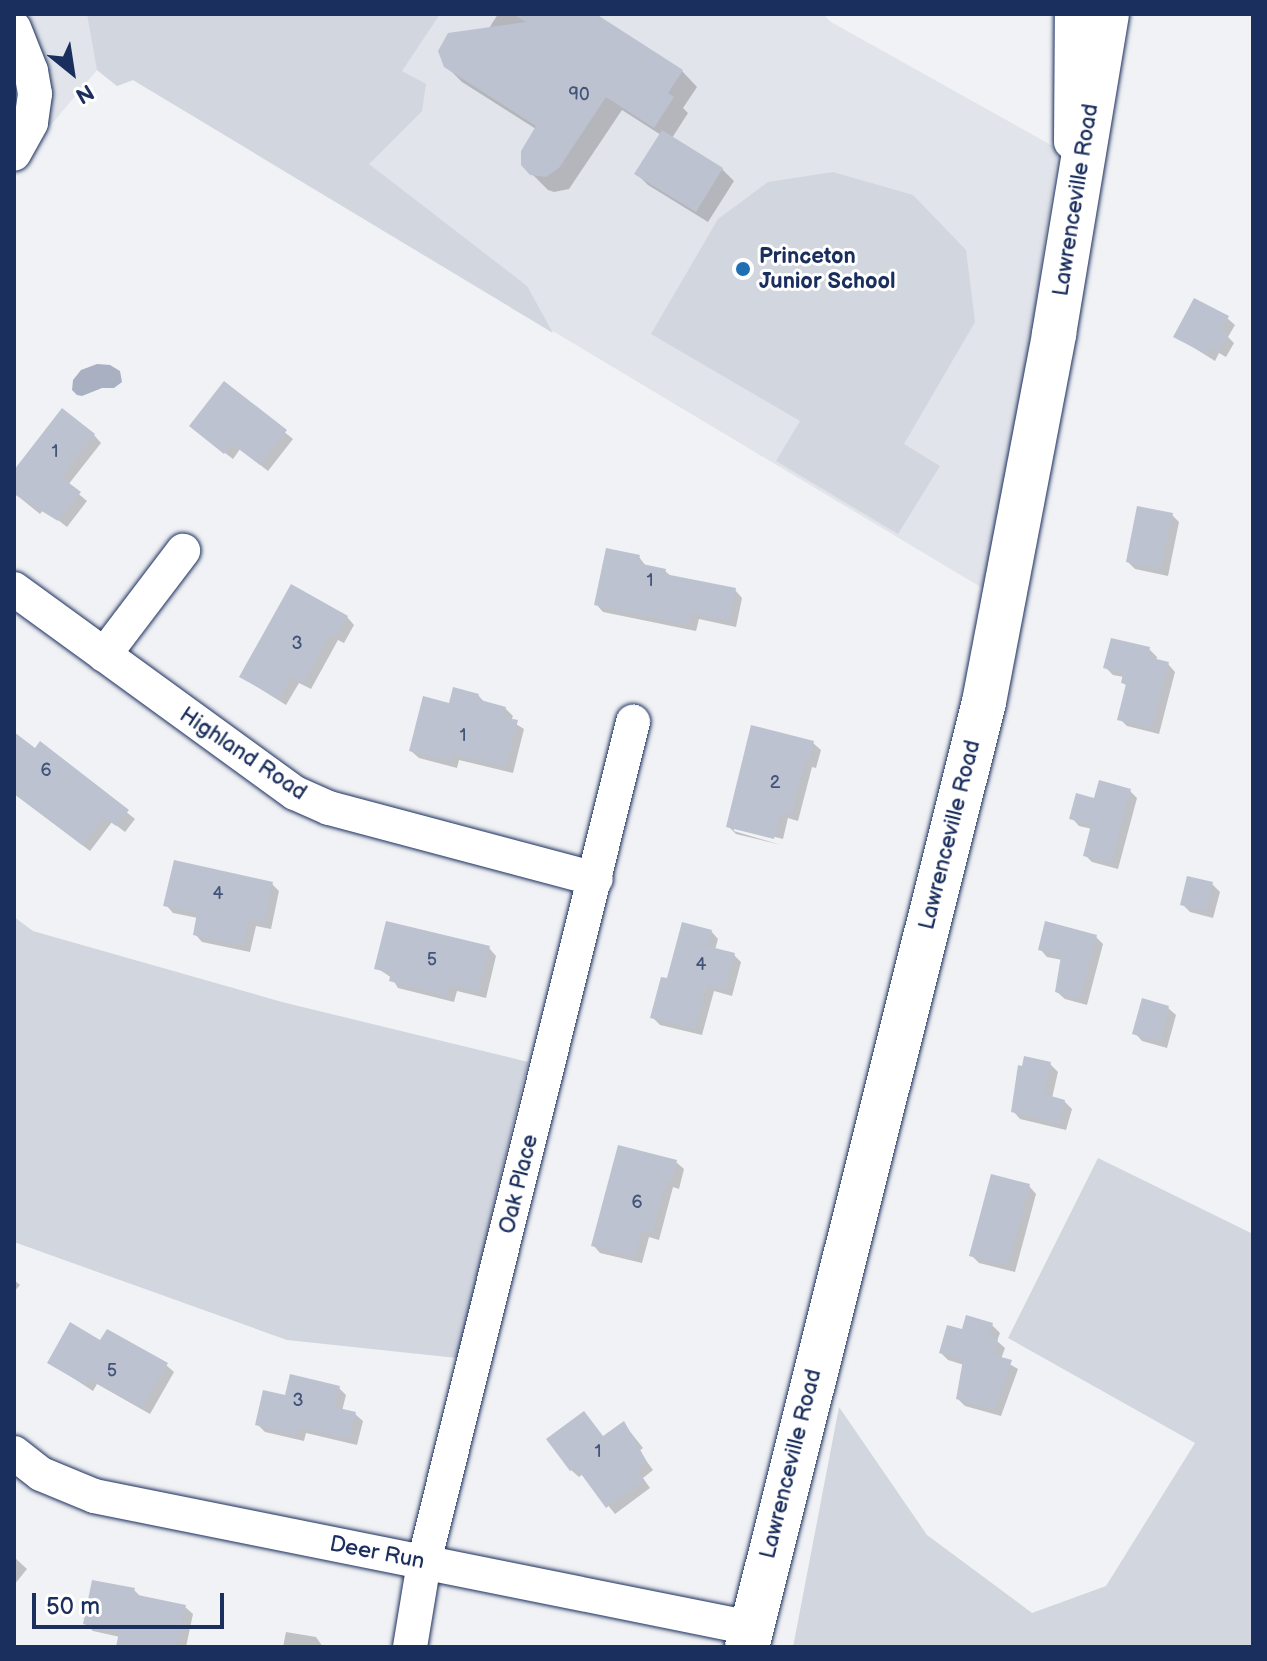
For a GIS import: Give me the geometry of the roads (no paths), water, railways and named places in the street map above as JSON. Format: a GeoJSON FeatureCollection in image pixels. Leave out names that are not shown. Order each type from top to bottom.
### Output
{"type":"FeatureCollection","features":[{"type":"Feature","properties":{"kind":"highway","name":"Lawrenceville Road"},"geometry":{"type":"LineString","coordinates":[[749,1637],[984,702],[1070,240],[1107,14]]}},
{"type":"Feature","properties":{"kind":"street"},"geometry":{"type":"LineString","coordinates":[[1070,240],[1072,14]]}},
{"type":"Feature","properties":{"kind":"street"},"geometry":{"type":"LineString","coordinates":[[14,28],[31,71],[35,94],[31,123],[14,154]]}},
{"type":"Feature","properties":{"kind":"street"},"geometry":{"type":"LineString","coordinates":[[104,655],[183,551]]}},
{"type":"Feature","properties":{"kind":"street","name":"Highland Road"},"geometry":{"type":"LineString","coordinates":[[14,589],[295,793],[329,808],[596,879]]}},
{"type":"Feature","properties":{"kind":"street","name":"Oak Place"},"geometry":{"type":"LineString","coordinates":[[410,1647],[424,1562],[633,722]]}},
{"type":"Feature","properties":{"kind":"street","name":"Deer Run"},"geometry":{"type":"LineString","coordinates":[[14,1453],[41,1474],[94,1496],[424,1562],[749,1637]]}},
{"type":"Feature","properties":{"kind":"water"},"geometry":{"type":"Polygon","coordinates":[[[97,364],[110,365],[120,371],[122,382],[114,388],[77,395],[72,390],[73,380],[81,370],[97,364]]]}},
{"type":"Feature","properties":{"kind":"place","name":"Princeton Junior School"},"geometry":{"type":"Point","coordinates":[743,269]}}]}
